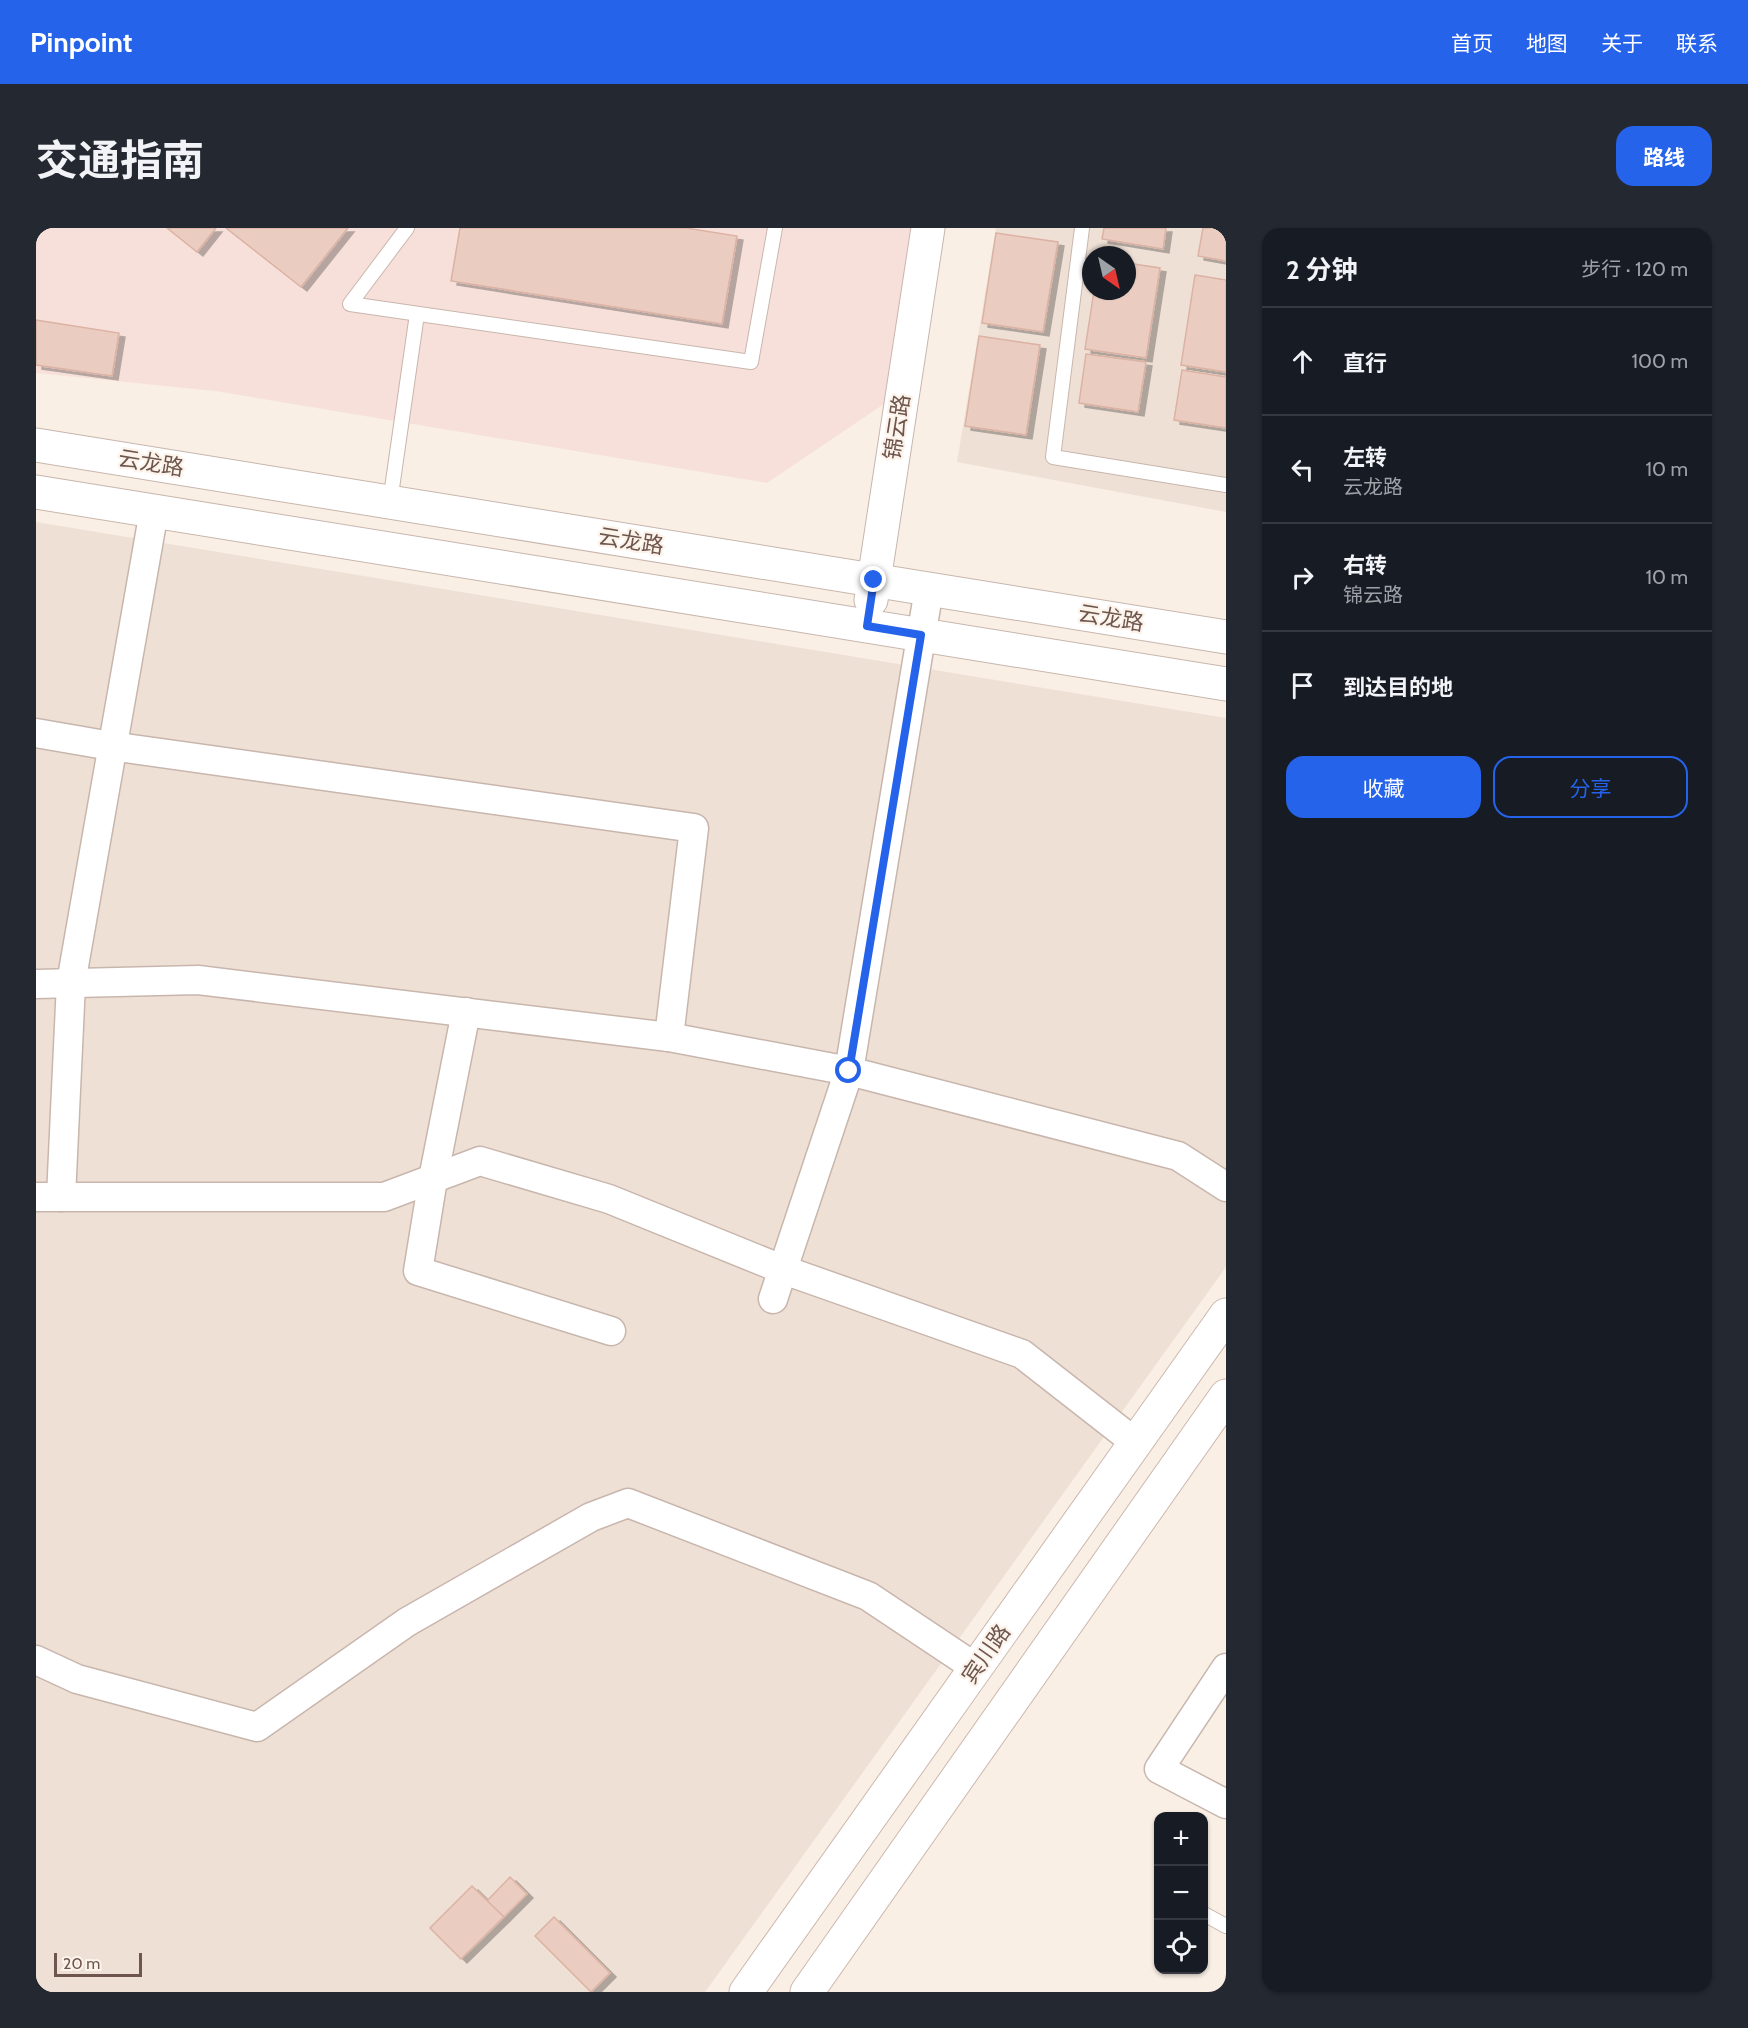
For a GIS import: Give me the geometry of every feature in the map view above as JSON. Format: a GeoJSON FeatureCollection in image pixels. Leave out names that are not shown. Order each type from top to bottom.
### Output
{"type":"FeatureCollection","features":[{"type":"Feature","properties":{"kind":"street","name":"锦云路"},"geometry":{"type":"LineString","coordinates":[[867,626],[928,228]]}},
{"type":"Feature","properties":{"kind":"street","name":"云龙路"},"geometry":{"type":"LineString","coordinates":[[36,445],[1226,637]]}},
{"type":"Feature","properties":{"kind":"street","name":"云龙路"},"geometry":{"type":"LineString","coordinates":[[36,492],[1226,684]]}},
{"type":"Feature","properties":{"kind":"street"},"geometry":{"type":"LineString","coordinates":[[154,511],[111,746],[72,983],[49,1197],[384,1197],[480,1161],[609,1199],[784,1270],[1022,1354],[1136,1443]]}},
{"type":"Feature","properties":{"kind":"street"},"geometry":{"type":"LineString","coordinates":[[773,1299],[849,1071],[929,589]]}},
{"type":"Feature","properties":{"kind":"street"},"geometry":{"type":"LineString","coordinates":[[36,733],[111,746],[693,828],[669,1037]]}},
{"type":"Feature","properties":{"kind":"street"},"geometry":{"type":"LineString","coordinates":[[36,984],[198,980],[669,1037],[849,1071],[1178,1156],[1226,1186]]}},
{"type":"Feature","properties":{"kind":"street"},"geometry":{"type":"LineString","coordinates":[[466,1012],[433,1179],[418,1271],[611,1331]]}},
{"type":"Feature","properties":{"kind":"street","name":"宾川路"},"geometry":{"type":"LineString","coordinates":[[746,1992],[1226,1315]]}},
{"type":"Feature","properties":{"kind":"street"},"geometry":{"type":"LineString","coordinates":[[807,1992],[1226,1396]]}},
{"type":"Feature","properties":{"kind":"street"},"geometry":{"type":"LineString","coordinates":[[36,1660],[76,1679],[257,1727],[406,1622],[591,1516],[628,1503],[868,1596],[976,1668]]}},
{"type":"Feature","properties":{"kind":"street"},"geometry":{"type":"LineString","coordinates":[[1226,1668],[1159,1769],[1226,1804]]}},
{"type":"Feature","properties":{"kind":"lane"},"geometry":{"type":"LineString","coordinates":[[407,228],[350,304],[751,362],[776,228]]}},
{"type":"Feature","properties":{"kind":"lane"},"geometry":{"type":"LineString","coordinates":[[1082,228],[1053,457],[1226,485]]}},
{"type":"Feature","properties":{"kind":"lane"},"geometry":{"type":"LineString","coordinates":[[390,502],[417,314]]}},
{"type":"Feature","properties":{"kind":"lane"},"geometry":{"type":"LineString","coordinates":[[1208,1917],[1226,1926]]}},
{"type":"Feature","properties":{"kind":"shaded area"},"geometry":{"type":"Polygon","coordinates":[[[36,228],[912,228],[884,404],[767,483],[215,391],[36,373],[36,228]]]}},
{"type":"Feature","properties":{"kind":"shaded area"},"geometry":{"type":"Polygon","coordinates":[[[996,228],[1226,228],[1226,512],[957,462],[996,228]]]}},
{"type":"Feature","properties":{"kind":"shaded area"},"geometry":{"type":"Polygon","coordinates":[[[36,522],[1226,718],[1226,1267],[705,1992],[36,1992],[36,522]]]}},
{"type":"Feature","properties":{"kind":"building"},"geometry":{"type":"Polygon","coordinates":[[[167,228],[216,228],[197,252],[167,228]]]}},
{"type":"Feature","properties":{"kind":"building"},"geometry":{"type":"Polygon","coordinates":[[[226,228],[348,228],[301,287],[226,228]]]}},
{"type":"Feature","properties":{"kind":"building"},"geometry":{"type":"Polygon","coordinates":[[[460,228],[686,228],[737,236],[722,324],[451,281],[460,228]]]}},
{"type":"Feature","properties":{"kind":"building"},"geometry":{"type":"Polygon","coordinates":[[[1104,228],[1166,228],[1163,249],[1102,239],[1104,228]]]}},
{"type":"Feature","properties":{"kind":"building"},"geometry":{"type":"Polygon","coordinates":[[[1203,228],[1226,228],[1226,261],[1198,256],[1203,228]]]}},
{"type":"Feature","properties":{"kind":"building"},"geometry":{"type":"Polygon","coordinates":[[[996,233],[1058,242],[1043,332],[982,323],[996,233]]]}},
{"type":"Feature","properties":{"kind":"building"},"geometry":{"type":"Polygon","coordinates":[[[1136,264],[1160,268],[1146,358],[1085,349],[1093,300],[1136,300],[1136,264]]]}},
{"type":"Feature","properties":{"kind":"building"},"geometry":{"type":"Polygon","coordinates":[[[1195,275],[1226,280],[1226,372],[1181,365],[1195,275]]]}},
{"type":"Feature","properties":{"kind":"building"},"geometry":{"type":"Polygon","coordinates":[[[36,320],[119,333],[112,376],[36,365],[36,320]]]}},
{"type":"Feature","properties":{"kind":"building"},"geometry":{"type":"Polygon","coordinates":[[[979,336],[1040,345],[1026,435],[965,426],[979,336]]]}},
{"type":"Feature","properties":{"kind":"building"},"geometry":{"type":"Polygon","coordinates":[[[1086,354],[1146,362],[1138,412],[1079,403],[1086,354]]]}},
{"type":"Feature","properties":{"kind":"building"},"geometry":{"type":"Polygon","coordinates":[[[1182,370],[1226,377],[1226,428],[1174,420],[1182,370]]]}},
{"type":"Feature","properties":{"kind":"building"},"geometry":{"type":"Polygon","coordinates":[[[510,1877],[527,1894],[504,1917],[487,1901],[510,1877]]]}},
{"type":"Feature","properties":{"kind":"building"},"geometry":{"type":"Polygon","coordinates":[[[472,1886],[504,1917],[461,1959],[430,1928],[472,1886]]]}},
{"type":"Feature","properties":{"kind":"building"},"geometry":{"type":"Polygon","coordinates":[[[554,1917],[610,1973],[591,1992],[535,1936],[554,1917]]]}},
{"type":"Feature","properties":{"kind":"route"},"geometry":{"type":"LineString","coordinates":[[849,1071],[921,635],[867,626],[874,580]]}}]}
